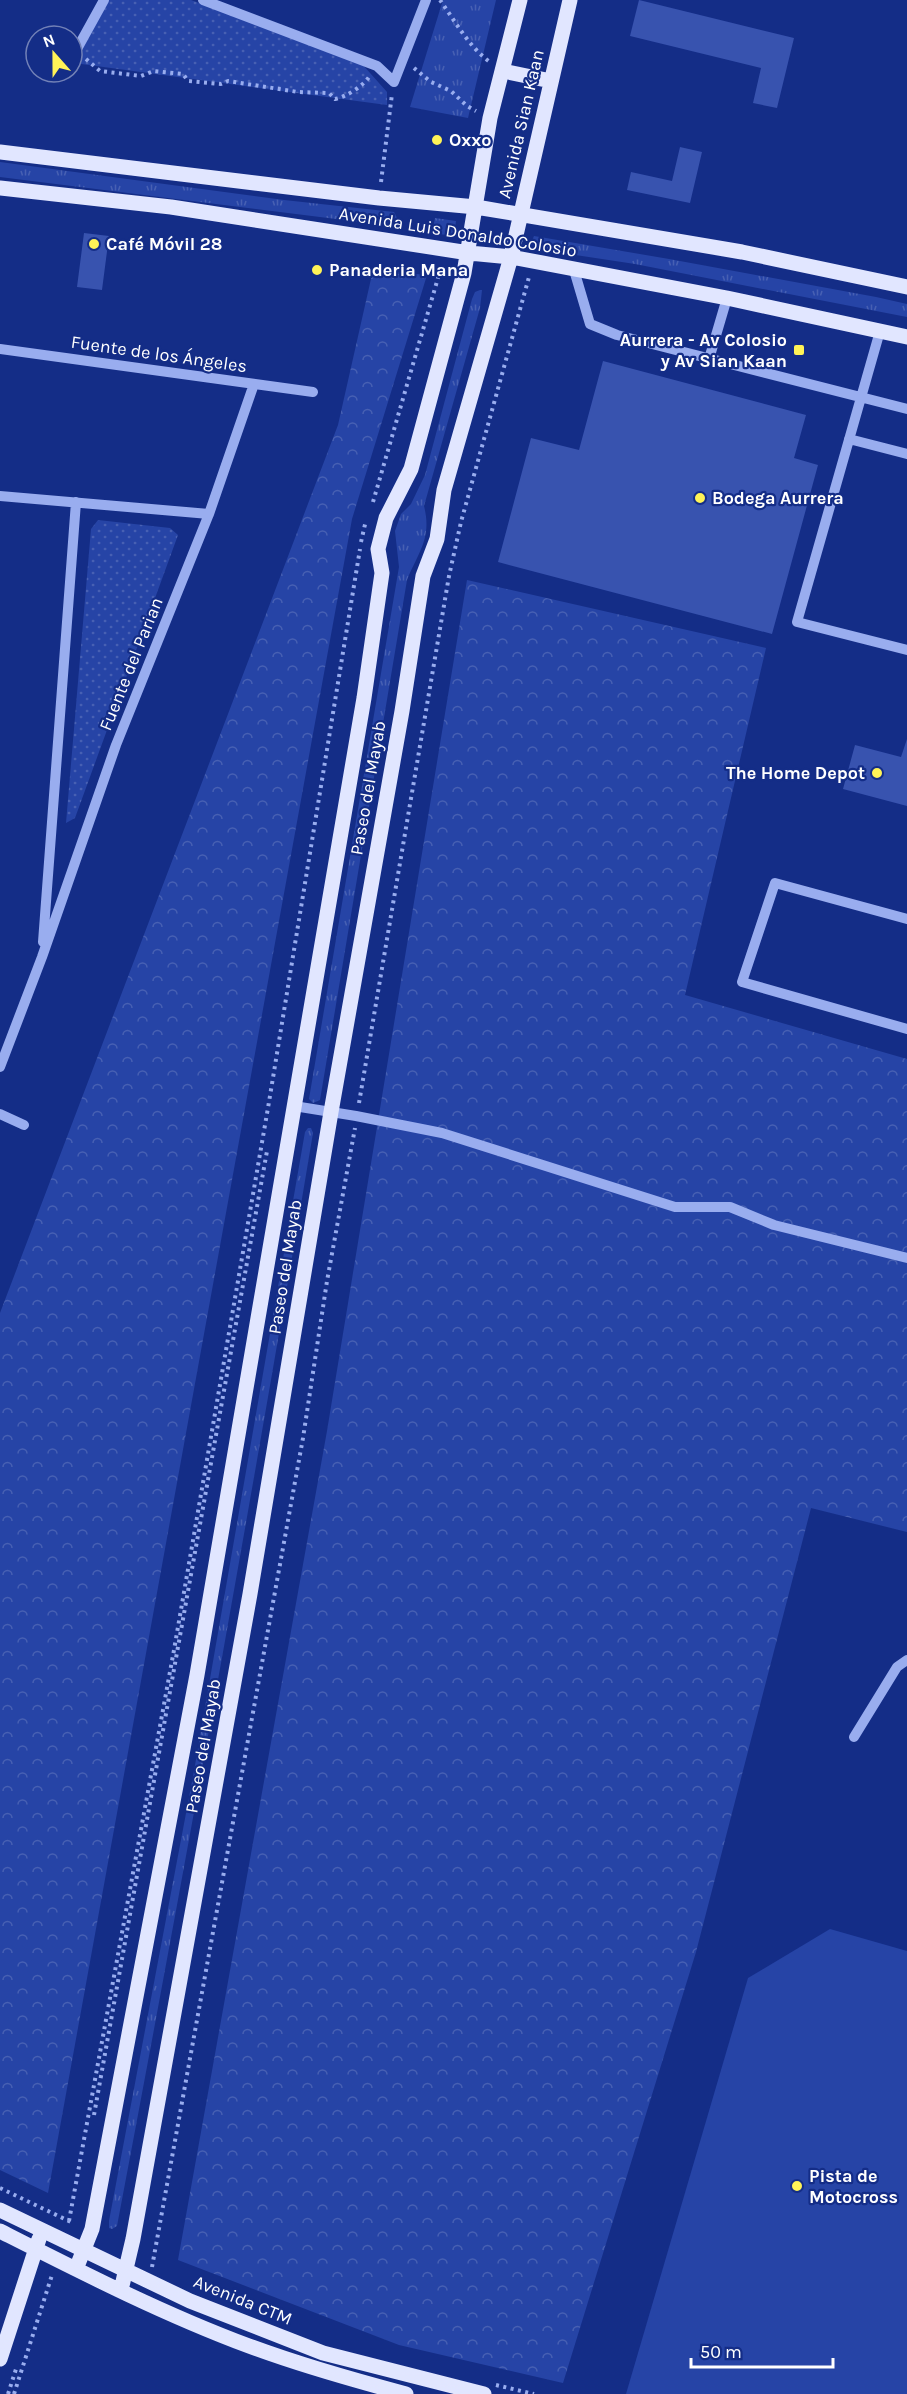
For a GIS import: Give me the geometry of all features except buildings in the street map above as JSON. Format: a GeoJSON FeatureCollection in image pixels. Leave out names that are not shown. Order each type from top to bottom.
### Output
{"type":"FeatureCollection","features":[{"type":"Feature","properties":{"kind":"main road","name":"Avenida Sian Kaan"},"geometry":{"type":"LineString","coordinates":[[469,253],[490,118],[520,0]]}},
{"type":"Feature","properties":{"kind":"main road","name":"Avenida Sian Kaan"},"geometry":{"type":"LineString","coordinates":[[511,257],[570,0]]}},
{"type":"Feature","properties":{"kind":"main road"},"geometry":{"type":"LineString","coordinates":[[502,71],[551,81]]}},
{"type":"Feature","properties":{"kind":"main road","name":"Avenida Luis Donaldo Colosio"},"geometry":{"type":"LineString","coordinates":[[0,152],[379,198],[476,207],[742,252],[907,287]]}},
{"type":"Feature","properties":{"kind":"main road","name":"Avenida Luis Donaldo Colosio"},"geometry":{"type":"LineString","coordinates":[[0,188],[171,207],[469,253],[511,257],[727,298],[907,337]]}},
{"type":"Feature","properties":{"kind":"main road","name":"Paseo del Mayab"},"geometry":{"type":"LineString","coordinates":[[76,2269],[92,2229],[197,1675],[364,698],[382,573],[378,549],[386,518],[411,469],[469,253]]}},
{"type":"Feature","properties":{"kind":"main road","name":"Paseo del Mayab"},"geometry":{"type":"LineString","coordinates":[[121,2290],[127,2270],[250,1594],[330,1112],[402,711],[423,576],[437,539],[444,490],[511,257]]}},
{"type":"Feature","properties":{"kind":"main road"},"geometry":{"type":"LineString","coordinates":[[3,2212],[0,2231],[121,2290],[247,2345],[326,2372],[406,2394]]}},
{"type":"Feature","properties":{"kind":"main road","name":"Avenida CTM"},"geometry":{"type":"LineString","coordinates":[[3,2212],[190,2301],[323,2352],[489,2389]]}},
{"type":"Feature","properties":{"kind":"main road"},"geometry":{"type":"LineString","coordinates":[[0,2359],[42,2231]]}},
{"type":"Feature","properties":{"kind":"street"},"geometry":{"type":"LineString","coordinates":[[84,36],[104,0]]}},
{"type":"Feature","properties":{"kind":"street"},"geometry":{"type":"LineString","coordinates":[[203,0],[377,66],[394,82],[426,0]]}},
{"type":"Feature","properties":{"kind":"street"},"geometry":{"type":"LineString","coordinates":[[574,270],[590,324],[617,335],[907,410]]}},
{"type":"Feature","properties":{"kind":"street"},"geometry":{"type":"LineString","coordinates":[[709,359],[727,298]]}},
{"type":"Feature","properties":{"kind":"street"},"geometry":{"type":"LineString","coordinates":[[880,331],[797,622],[907,650]]}},
{"type":"Feature","properties":{"kind":"street","name":"Fuente de los Ángeles"},"geometry":{"type":"LineString","coordinates":[[0,350],[314,392]]}},
{"type":"Feature","properties":{"kind":"street","name":"Fuente del Parian"},"geometry":{"type":"LineString","coordinates":[[0,1067],[42,957],[116,745],[208,514],[254,384]]}},
{"type":"Feature","properties":{"kind":"street"},"geometry":{"type":"LineString","coordinates":[[849,439],[907,454]]}},
{"type":"Feature","properties":{"kind":"street"},"geometry":{"type":"LineString","coordinates":[[0,496],[208,514]]}},
{"type":"Feature","properties":{"kind":"street","name":"Fuente del Parian"},"geometry":{"type":"LineString","coordinates":[[42,957],[76,502]]}},
{"type":"Feature","properties":{"kind":"street"},"geometry":{"type":"LineString","coordinates":[[907,919],[775,883],[742,982],[907,1029]]}},
{"type":"Feature","properties":{"kind":"street"},"geometry":{"type":"LineString","coordinates":[[294,1106],[442,1133],[675,1207],[730,1207],[774,1225],[907,1258]]}},
{"type":"Feature","properties":{"kind":"street"},"geometry":{"type":"LineString","coordinates":[[0,1114],[24,1125]]}},
{"type":"Feature","properties":{"kind":"street"},"geometry":{"type":"LineString","coordinates":[[854,1737],[897,1667],[907,1660]]}},
{"type":"Feature","properties":{"kind":"path"},"geometry":{"type":"LineString","coordinates":[[440,0],[482,56],[502,71]]}},
{"type":"Feature","properties":{"kind":"path"},"geometry":{"type":"LineString","coordinates":[[403,60],[431,82],[450,91],[467,106],[490,118]]}},
{"type":"Feature","properties":{"kind":"path"},"geometry":{"type":"LineString","coordinates":[[84,61],[100,71],[141,76],[154,71],[183,74],[188,81],[221,84],[228,81],[298,92],[329,93],[335,99],[342,98],[350,90],[362,87],[377,66]]}},
{"type":"Feature","properties":{"kind":"path"},"geometry":{"type":"LineString","coordinates":[[379,198],[394,82]]}},
{"type":"Feature","properties":{"kind":"path"},"geometry":{"type":"LineString","coordinates":[[152,2270],[301,1449],[449,576],[461,522],[534,262]]}},
{"type":"Feature","properties":{"kind":"path"},"geometry":{"type":"LineString","coordinates":[[69,2222],[174,1650],[263,1137],[354,593],[362,531],[379,488],[440,271],[464,273]]}},
{"type":"Feature","properties":{"kind":"path"},"geometry":{"type":"LineString","coordinates":[[444,283],[447,272]]}},
{"type":"Feature","properties":{"kind":"path"},"geometry":{"type":"LineString","coordinates":[[504,278],[529,280]]}},
{"type":"Feature","properties":{"kind":"path"},"geometry":{"type":"LineString","coordinates":[[374,509],[380,499]]}},
{"type":"Feature","properties":{"kind":"path"},"geometry":{"type":"LineString","coordinates":[[365,558],[366,532],[371,517]]}},
{"type":"Feature","properties":{"kind":"path"},"geometry":{"type":"LineString","coordinates":[[79,2200],[268,1150]]}},
{"type":"Feature","properties":{"kind":"path"},"geometry":{"type":"LineString","coordinates":[[63,2226],[72,2228],[75,2223]]}},
{"type":"Feature","properties":{"kind":"path"},"geometry":{"type":"LineString","coordinates":[[14,2394],[52,2274]]}},
{"type":"Feature","properties":{"kind":"path"},"geometry":{"type":"LineString","coordinates":[[489,2389],[534,2394]]}},
{"type":"Feature","properties":{"kind":"green space"},"geometry":{"type":"Polygon","coordinates":[[[106,0],[191,0],[362,64],[387,92],[387,105],[84,64],[84,43],[106,0]]]}},
{"type":"Feature","properties":{"kind":"green space"},"geometry":{"type":"Polygon","coordinates":[[[443,0],[496,0],[468,118],[410,107],[443,0]]]}},
{"type":"Feature","properties":{"kind":"green space"},"geometry":{"type":"Polygon","coordinates":[[[0,162],[284,200],[394,212],[398,220],[392,226],[0,177],[0,162]]]}},
{"type":"Feature","properties":{"kind":"green space"},"geometry":{"type":"Polygon","coordinates":[[[435,218],[456,221],[454,236],[432,233],[435,218]]]}},
{"type":"Feature","properties":{"kind":"green space"},"geometry":{"type":"Polygon","coordinates":[[[534,236],[876,297],[907,304],[907,317],[635,264],[536,249],[531,243],[534,236]]]}},
{"type":"Feature","properties":{"kind":"green space"},"geometry":{"type":"Polygon","coordinates":[[[373,270],[427,275],[352,519],[48,2193],[0,2170],[0,1313],[338,425],[373,270]]]}},
{"type":"Feature","properties":{"kind":"green space"},"geometry":{"type":"Polygon","coordinates":[[[482,290],[480,308],[424,506],[426,527],[423,544],[407,580],[320,1100],[313,1103],[309,1099],[399,567],[395,531],[401,514],[411,504],[425,475],[472,299],[475,292],[482,290]]]}},
{"type":"Feature","properties":{"kind":"green space"},"geometry":{"type":"Polygon","coordinates":[[[98,520],[170,528],[178,535],[75,818],[66,823],[91,529],[98,520]]]}},
{"type":"Feature","properties":{"kind":"green space"},"geometry":{"type":"Polygon","coordinates":[[[467,580],[766,648],[685,995],[907,1059],[907,1532],[811,1508],[696,1952],[563,2383],[399,2345],[178,2260],[327,1431],[467,580]]]}},
{"type":"Feature","properties":{"kind":"green space"},"geometry":{"type":"Polygon","coordinates":[[[311,1128],[313,1133],[242,1543],[117,2226],[112,2229],[109,2228],[109,2221],[194,1771],[305,1132],[311,1128]]]}},
{"type":"Feature","properties":{"kind":"green space","name":"Pista de Motocross"},"geometry":{"type":"Polygon","coordinates":[[[830,1929],[907,1951],[907,2394],[626,2394],[748,1978],[830,1929]]]}},
{"type":"Feature","properties":{"kind":"place","name":"Oxxo"},"geometry":{"type":"Point","coordinates":[437,140]}},
{"type":"Feature","properties":{"kind":"place","name":"Café Móvil 28"},"geometry":{"type":"Point","coordinates":[94,244]}},
{"type":"Feature","properties":{"kind":"place","name":"Panaderia Mana"},"geometry":{"type":"Point","coordinates":[317,270]}},
{"type":"Feature","properties":{"kind":"place","name":"Aurrera - Av Colosio y Av Sian Kaan"},"geometry":{"type":"Point","coordinates":[799,350]}},
{"type":"Feature","properties":{"kind":"place","name":"Bodega Aurrera"},"geometry":{"type":"Point","coordinates":[700,498]}},
{"type":"Feature","properties":{"kind":"place","name":"The Home Depot"},"geometry":{"type":"Point","coordinates":[877,773]}},
{"type":"Feature","properties":{"kind":"place","name":"Pista de Motocross"},"geometry":{"type":"Point","coordinates":[797,2186]}}]}
